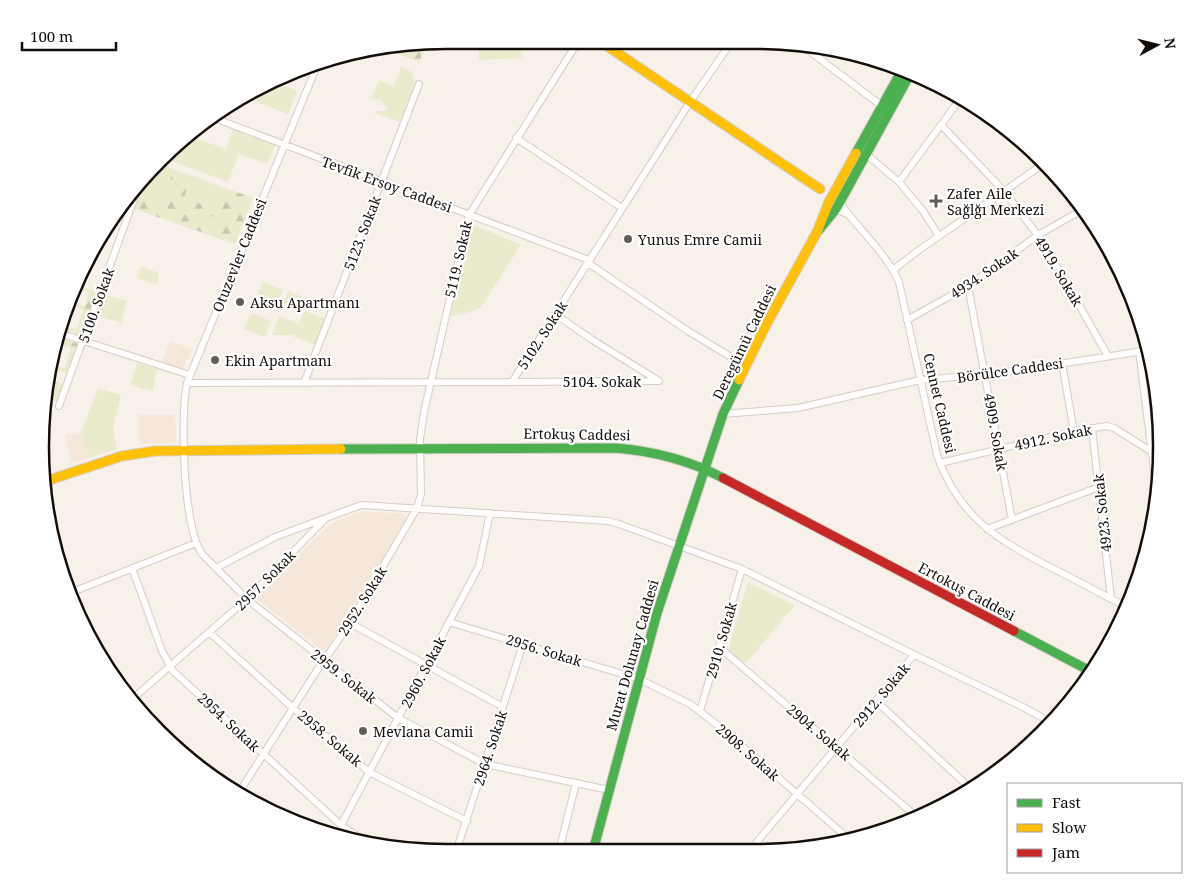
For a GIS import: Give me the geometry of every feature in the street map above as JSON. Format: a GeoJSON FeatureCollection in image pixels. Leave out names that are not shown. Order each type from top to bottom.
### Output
{"type":"FeatureCollection","features":[{"type":"Feature","properties":{"kind":"main road","name":"Cennet Caddesi"},"geometry":{"type":"LineString","coordinates":[[611,49],[820,189],[834,202]]}},
{"type":"Feature","properties":{"kind":"main road","name":"Deregümü Caddesi"},"geometry":{"type":"LineString","coordinates":[[704,468],[724,414],[767,323],[834,202],[899,76]]}},
{"type":"Feature","properties":{"kind":"main road","name":"Deregümü Caddesi"},"geometry":{"type":"LineString","coordinates":[[834,202],[866,154],[907,79]]}},
{"type":"Feature","properties":{"kind":"main road","name":"Ertokuş Caddesi"},"geometry":{"type":"LineString","coordinates":[[51,479],[131,454],[184,451],[617,447],[659,454],[704,468],[1085,668]]}},
{"type":"Feature","properties":{"kind":"main road","name":"Murat Dolunay Caddesi"},"geometry":{"type":"LineString","coordinates":[[595,844],[657,613],[704,468]]}},
{"type":"Feature","properties":{"kind":"street","name":"5119. Sokak"},"geometry":{"type":"LineString","coordinates":[[420,448],[422,422],[430,382],[469,215],[573,49]]}},
{"type":"Feature","properties":{"kind":"street","name":"5102. Sokak"},"geometry":{"type":"LineString","coordinates":[[187,383],[512,382],[690,102],[726,49]]}},
{"type":"Feature","properties":{"kind":"street"},"geometry":{"type":"LineString","coordinates":[[813,53],[882,106]]}},
{"type":"Feature","properties":{"kind":"street","name":"Otuzevler Caddesi"},"geometry":{"type":"LineString","coordinates":[[184,451],[183,406],[187,383],[315,71]]}},
{"type":"Feature","properties":{"kind":"street","name":"5123. Sokak"},"geometry":{"type":"LineString","coordinates":[[304,383],[419,84]]}},
{"type":"Feature","properties":{"kind":"street"},"geometry":{"type":"LineString","coordinates":[[899,182],[957,104]]}},
{"type":"Feature","properties":{"kind":"street","name":"Tevfik Ersoy Caddesi"},"geometry":{"type":"LineString","coordinates":[[220,120],[588,261],[688,331],[746,366]]}},
{"type":"Feature","properties":{"kind":"street","name":"4919. Sokak"},"geometry":{"type":"LineString","coordinates":[[941,125],[1004,191],[1038,235],[1108,356]]}},
{"type":"Feature","properties":{"kind":"street"},"geometry":{"type":"LineString","coordinates":[[516,138],[622,208]]}},
{"type":"Feature","properties":{"kind":"street"},"geometry":{"type":"LineString","coordinates":[[866,154],[899,182],[923,211],[939,236]]}},
{"type":"Feature","properties":{"kind":"street"},"geometry":{"type":"LineString","coordinates":[[893,270],[1039,167]]}},
{"type":"Feature","properties":{"kind":"street","name":"5100. Sokak"},"geometry":{"type":"LineString","coordinates":[[60,406],[133,201]]}},
{"type":"Feature","properties":{"kind":"street","name":"Cennet Caddesi"},"geometry":{"type":"LineString","coordinates":[[834,202],[849,215],[893,270],[902,293],[934,443],[940,463],[953,489],[975,518],[1015,549],[1121,604]]}},
{"type":"Feature","properties":{"kind":"street","name":"4934. Sokak"},"geometry":{"type":"LineString","coordinates":[[908,320],[968,286],[1038,235],[1077,213]]}},
{"type":"Feature","properties":{"kind":"street","name":"4909. Sokak"},"geometry":{"type":"LineString","coordinates":[[968,286],[1012,520]]}},
{"type":"Feature","properties":{"kind":"street","name":"5104. Sokak"},"geometry":{"type":"LineString","coordinates":[[512,382],[659,381],[591,339],[555,314]]}},
{"type":"Feature","properties":{"kind":"street"},"geometry":{"type":"LineString","coordinates":[[65,335],[190,375]]}},
{"type":"Feature","properties":{"kind":"street"},"geometry":{"type":"LineString","coordinates":[[1139,351],[1152,427]]}},
{"type":"Feature","properties":{"kind":"street","name":"Börülce Caddesi"},"geometry":{"type":"LineString","coordinates":[[724,414],[806,407],[920,380],[985,375],[1139,351]]}},
{"type":"Feature","properties":{"kind":"street"},"geometry":{"type":"LineString","coordinates":[[1062,363],[1074,432]]}},
{"type":"Feature","properties":{"kind":"street","name":"4912. Sokak"},"geometry":{"type":"LineString","coordinates":[[940,463],[1106,426],[1114,428],[1153,451]]}},
{"type":"Feature","properties":{"kind":"street","name":"4923. Sokak"},"geometry":{"type":"LineString","coordinates":[[1092,428],[1111,598]]}},
{"type":"Feature","properties":{"kind":"street","name":"2952. Sokak"},"geometry":{"type":"LineString","coordinates":[[242,787],[350,623],[417,508],[421,494],[420,448]]}},
{"type":"Feature","properties":{"kind":"street","name":"2959. Sokak"},"geometry":{"type":"LineString","coordinates":[[184,451],[188,497],[196,543],[203,556],[247,599],[398,718],[485,764],[609,790]]}},
{"type":"Feature","properties":{"kind":"street"},"geometry":{"type":"LineString","coordinates":[[987,529],[1098,487]]}},
{"type":"Feature","properties":{"kind":"street","name":"2957. Sokak"},"geometry":{"type":"LineString","coordinates":[[136,695],[247,599],[326,518],[361,504],[608,521],[680,544],[742,569],[1045,719]]}},
{"type":"Feature","properties":{"kind":"street","name":"2960. Sokak"},"geometry":{"type":"LineString","coordinates":[[341,825],[479,566],[490,513]]}},
{"type":"Feature","properties":{"kind":"street"},"geometry":{"type":"LineString","coordinates":[[216,568],[275,537],[326,518]]}},
{"type":"Feature","properties":{"kind":"street"},"geometry":{"type":"LineString","coordinates":[[76,591],[196,543]]}},
{"type":"Feature","properties":{"kind":"street","name":"2954. Sokak"},"geometry":{"type":"LineString","coordinates":[[132,568],[162,652],[170,666],[263,754],[341,825],[353,833]]}},
{"type":"Feature","properties":{"kind":"street","name":"2910. Sokak"},"geometry":{"type":"LineString","coordinates":[[700,711],[742,569]]}},
{"type":"Feature","properties":{"kind":"street","name":"2956. Sokak"},"geometry":{"type":"LineString","coordinates":[[450,622],[639,679]]}},
{"type":"Feature","properties":{"kind":"street"},"geometry":{"type":"LineString","coordinates":[[350,623],[503,707]]}},
{"type":"Feature","properties":{"kind":"street","name":"2958. Sokak"},"geometry":{"type":"LineString","coordinates":[[209,632],[293,708],[370,772],[466,821]]}},
{"type":"Feature","properties":{"kind":"street","name":"2964. Sokak"},"geometry":{"type":"LineString","coordinates":[[459,844],[523,644]]}},
{"type":"Feature","properties":{"kind":"street","name":"2904. Sokak"},"geometry":{"type":"LineString","coordinates":[[719,647],[912,812]]}},
{"type":"Feature","properties":{"kind":"street","name":"2912. Sokak"},"geometry":{"type":"LineString","coordinates":[[755,844],[914,655]]}},
{"type":"Feature","properties":{"kind":"street","name":"2908. Sokak"},"geometry":{"type":"LineString","coordinates":[[639,679],[690,704],[700,711],[844,834]]}},
{"type":"Feature","properties":{"kind":"street"},"geometry":{"type":"LineString","coordinates":[[876,701],[965,784]]}},
{"type":"Feature","properties":{"kind":"street"},"geometry":{"type":"LineString","coordinates":[[561,844],[576,783]]}},
{"type":"Feature","properties":{"kind":"shaded area"},"geometry":{"type":"Polygon","coordinates":[[[170,341],[192,349],[183,369],[162,362],[170,341]]]}},
{"type":"Feature","properties":{"kind":"shaded area"},"geometry":{"type":"Polygon","coordinates":[[[138,415],[175,415],[175,443],[139,444],[138,415]]]}},
{"type":"Feature","properties":{"kind":"shaded area"},"geometry":{"type":"Polygon","coordinates":[[[81,432],[88,458],[72,463],[65,435],[81,432]]]}},
{"type":"Feature","properties":{"kind":"shaded area"},"geometry":{"type":"Polygon","coordinates":[[[367,512],[403,513],[406,518],[352,612],[324,652],[256,598],[329,525],[354,514],[367,512]]]}},
{"type":"Feature","properties":{"kind":"green space"},"geometry":{"type":"Polygon","coordinates":[[[478,49],[522,49],[522,58],[479,60],[478,49]]]}},
{"type":"Feature","properties":{"kind":"green space"},"geometry":{"type":"Polygon","coordinates":[[[424,50],[419,62],[393,52],[424,50]]]}},
{"type":"Feature","properties":{"kind":"green space"},"geometry":{"type":"Polygon","coordinates":[[[401,67],[412,72],[415,82],[400,122],[374,113],[385,111],[387,107],[380,100],[371,99],[379,80],[394,86],[401,67]]]}},
{"type":"Feature","properties":{"kind":"green space"},"geometry":{"type":"Polygon","coordinates":[[[282,85],[297,91],[288,114],[252,100],[282,85]]]}},
{"type":"Feature","properties":{"kind":"green space"},"geometry":{"type":"Polygon","coordinates":[[[233,130],[275,146],[267,164],[239,154],[228,182],[172,161],[174,157],[195,138],[226,149],[233,130]]]}},
{"type":"Feature","properties":{"kind":"green space"},"geometry":{"type":"Polygon","coordinates":[[[164,166],[253,198],[235,244],[135,209],[142,190],[164,166]]]}},
{"type":"Feature","properties":{"kind":"green space"},"geometry":{"type":"Polygon","coordinates":[[[164,166],[191,176],[184,198],[215,209],[223,187],[253,198],[235,244],[135,209],[142,190],[164,166]],[[157,174],[147,202],[166,209],[176,181],[157,174]],[[200,212],[197,222],[223,231],[226,221],[200,212]]]}},
{"type":"Feature","properties":{"kind":"green space"},"geometry":{"type":"Polygon","coordinates":[[[474,225],[521,245],[481,307],[471,312],[450,316],[474,225]]]}},
{"type":"Feature","properties":{"kind":"green space"},"geometry":{"type":"Polygon","coordinates":[[[141,266],[159,273],[157,285],[137,278],[141,266]]]}},
{"type":"Feature","properties":{"kind":"green space"},"geometry":{"type":"Polygon","coordinates":[[[262,282],[283,290],[278,304],[257,297],[262,282]]]}},
{"type":"Feature","properties":{"kind":"green space"},"geometry":{"type":"Polygon","coordinates":[[[82,287],[95,291],[96,294],[82,333],[77,334],[66,331],[68,326],[77,329],[83,310],[77,307],[78,304],[85,306],[89,293],[81,290],[82,287]]]}},
{"type":"Feature","properties":{"kind":"green space"},"geometry":{"type":"Polygon","coordinates":[[[288,291],[308,299],[304,311],[284,303],[288,291]]]}},
{"type":"Feature","properties":{"kind":"green space"},"geometry":{"type":"Polygon","coordinates":[[[104,294],[127,301],[121,323],[97,315],[104,294]]]}},
{"type":"Feature","properties":{"kind":"green space"},"geometry":{"type":"Polygon","coordinates":[[[304,311],[326,319],[315,345],[294,337],[294,335],[272,335],[279,316],[299,324],[304,311]]]}},
{"type":"Feature","properties":{"kind":"green space"},"geometry":{"type":"Polygon","coordinates":[[[251,313],[271,321],[265,337],[244,329],[251,313]]]}},
{"type":"Feature","properties":{"kind":"green space"},"geometry":{"type":"Polygon","coordinates":[[[64,339],[78,344],[67,373],[56,370],[57,366],[65,368],[71,348],[62,345],[64,339]]]}},
{"type":"Feature","properties":{"kind":"green space"},"geometry":{"type":"Polygon","coordinates":[[[137,363],[157,369],[153,391],[130,385],[137,363]]]}},
{"type":"Feature","properties":{"kind":"green space"},"geometry":{"type":"Polygon","coordinates":[[[54,380],[63,384],[58,400],[52,401],[54,380]]]}},
{"type":"Feature","properties":{"kind":"green space"},"geometry":{"type":"Polygon","coordinates":[[[98,388],[121,395],[113,429],[117,449],[88,458],[81,432],[98,388]]]}},
{"type":"Feature","properties":{"kind":"green space"},"geometry":{"type":"Polygon","coordinates":[[[748,582],[795,605],[747,662],[742,663],[728,651],[748,582]]]}},
{"type":"Feature","properties":{"kind":"traffic: fast"},"geometry":{"type":"LineString","coordinates":[[856,153],[899,76]]}},
{"type":"Feature","properties":{"kind":"traffic: fast"},"geometry":{"type":"LineString","coordinates":[[819,230],[836,209],[907,79]]}},
{"type":"Feature","properties":{"kind":"traffic: fast"},"geometry":{"type":"LineString","coordinates":[[595,844],[657,613],[723,414],[739,380]]}},
{"type":"Feature","properties":{"kind":"traffic: fast"},"geometry":{"type":"LineString","coordinates":[[341,449],[615,448],[643,451],[670,457],[697,466],[723,478]]}},
{"type":"Feature","properties":{"kind":"traffic: fast"},"geometry":{"type":"LineString","coordinates":[[1014,631],[1085,668]]}},
{"type":"Feature","properties":{"kind":"traffic: slow"},"geometry":{"type":"LineString","coordinates":[[611,49],[820,189]]}},
{"type":"Feature","properties":{"kind":"traffic: slow"},"geometry":{"type":"LineString","coordinates":[[739,380],[767,323],[817,232],[829,202],[856,153]]}},
{"type":"Feature","properties":{"kind":"traffic: slow"},"geometry":{"type":"LineString","coordinates":[[51,480],[122,456],[155,451],[341,449]]}},
{"type":"Feature","properties":{"kind":"traffic: jam"},"geometry":{"type":"LineString","coordinates":[[723,478],[1014,631]]}},
{"type":"Feature","properties":{"kind":"place","name":"Zafer Aile Sağlğı Merkezi"},"geometry":{"type":"Point","coordinates":[936,201]}},
{"type":"Feature","properties":{"kind":"place","name":"Yunus Emre Camii"},"geometry":{"type":"Point","coordinates":[628,239]}},
{"type":"Feature","properties":{"kind":"place","name":"Aksu Apartmanı"},"geometry":{"type":"Point","coordinates":[240,302]}},
{"type":"Feature","properties":{"kind":"place","name":"Ekin Apartmanı"},"geometry":{"type":"Point","coordinates":[215,360]}},
{"type":"Feature","properties":{"kind":"place","name":"Mevlana Camii"},"geometry":{"type":"Point","coordinates":[363,731]}}]}
